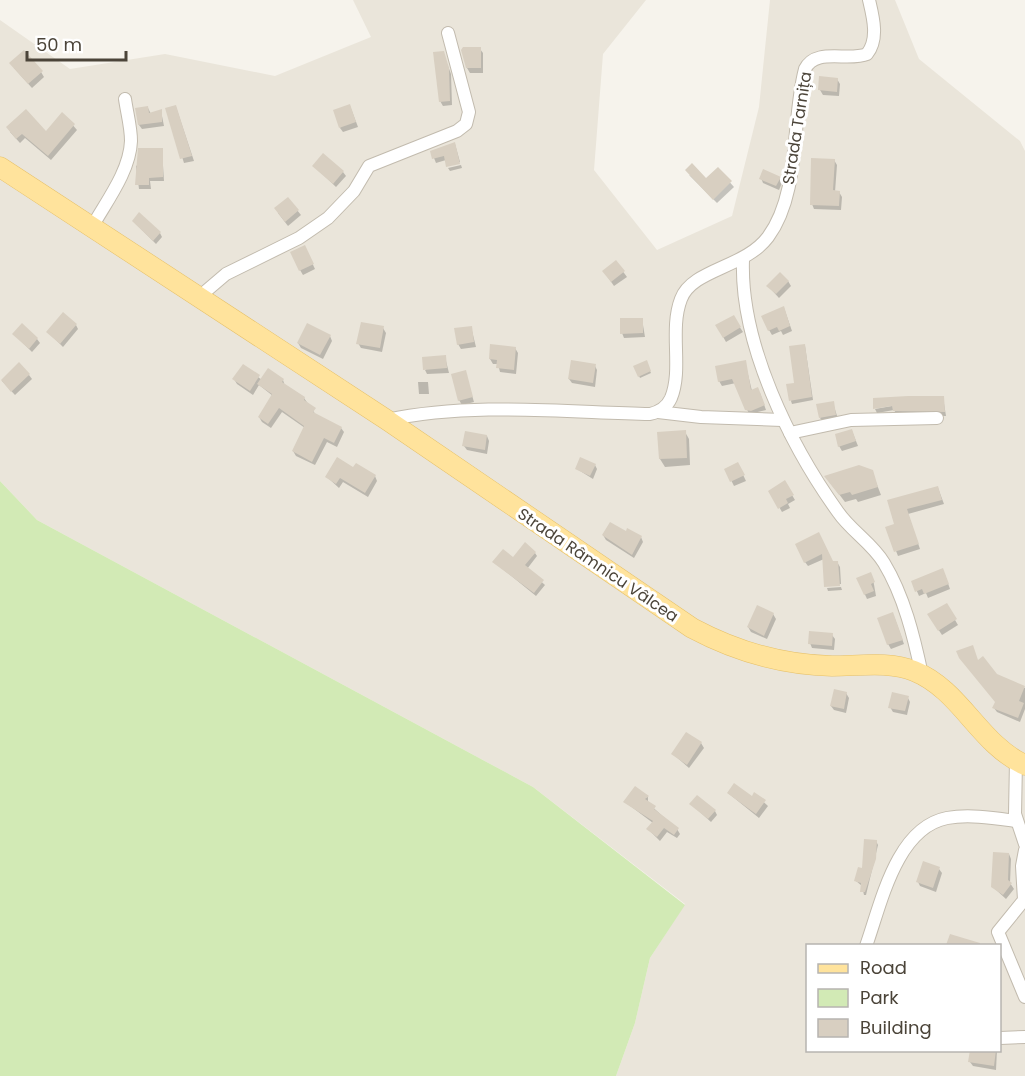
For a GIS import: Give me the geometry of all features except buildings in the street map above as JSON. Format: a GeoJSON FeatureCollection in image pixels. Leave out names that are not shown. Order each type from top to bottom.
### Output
{"type":"FeatureCollection","features":[{"type":"Feature","properties":{"kind":"main road","name":"Strada Râmnicu Vâlcea"},"geometry":{"type":"LineString","coordinates":[[0,167],[387,420],[670,615],[715,640],[779,661],[832,666],[893,666],[922,675],[941,687],[992,742],[1020,763]]}},
{"type":"Feature","properties":{"kind":"street","name":"Strada Tarnița"},"geometry":{"type":"LineString","coordinates":[[658,412],[671,398],[675,318],[682,296],[692,283],[744,260],[766,240],[782,213],[805,69],[809,62],[817,57],[842,58],[867,54],[873,44],[874,33],[869,0]]}},
{"type":"Feature","properties":{"kind":"street"},"geometry":{"type":"LineString","coordinates":[[199,297],[226,274],[299,238],[328,218],[354,191],[369,166],[457,131],[466,124],[469,112],[448,33]]}},
{"type":"Feature","properties":{"kind":"street"},"geometry":{"type":"LineString","coordinates":[[92,227],[127,164],[131,140],[125,99]]}},
{"type":"Feature","properties":{"kind":"street"},"geometry":{"type":"LineString","coordinates":[[744,260],[744,296],[772,397],[782,420],[838,512],[884,563],[914,635],[922,675]]}},
{"type":"Feature","properties":{"kind":"street"},"geometry":{"type":"LineString","coordinates":[[387,420],[413,414],[482,410],[650,414],[658,412],[701,417],[782,420]]}},
{"type":"Feature","properties":{"kind":"street"},"geometry":{"type":"LineString","coordinates":[[790,433],[851,420],[937,418]]}},
{"type":"Feature","properties":{"kind":"street","name":"Strada Râmnicu Vâlcea"},"geometry":{"type":"LineString","coordinates":[[1020,763],[1016,821],[1025,844]]}},
{"type":"Feature","properties":{"kind":"street"},"geometry":{"type":"LineString","coordinates":[[866,944],[886,888],[911,839],[927,826],[945,818],[965,817],[1016,821]]}},
{"type":"Feature","properties":{"kind":"street"},"geometry":{"type":"LineString","coordinates":[[1025,850],[1022,866],[1024,900],[998,932],[1025,997]]}},
{"type":"Feature","properties":{"kind":"street"},"geometry":{"type":"LineString","coordinates":[[1001,1038],[1025,1037]]}},
{"type":"Feature","properties":{"kind":"shaded area"},"geometry":{"type":"Polygon","coordinates":[[[353,0],[646,0],[603,54],[594,170],[657,250],[732,216],[759,107],[770,0],[895,0],[919,59],[1020,141],[1025,151],[1025,1076],[616,1076],[635,1023],[650,958],[685,904],[533,787],[37,520],[0,481],[0,20],[70,69],[165,54],[275,76],[371,37],[353,0]]]}},
{"type":"Feature","properties":{"kind":"green space"},"geometry":{"type":"Polygon","coordinates":[[[0,481],[37,520],[533,787],[685,905],[650,958],[635,1023],[616,1076],[0,1076],[0,481]]]}}]}
